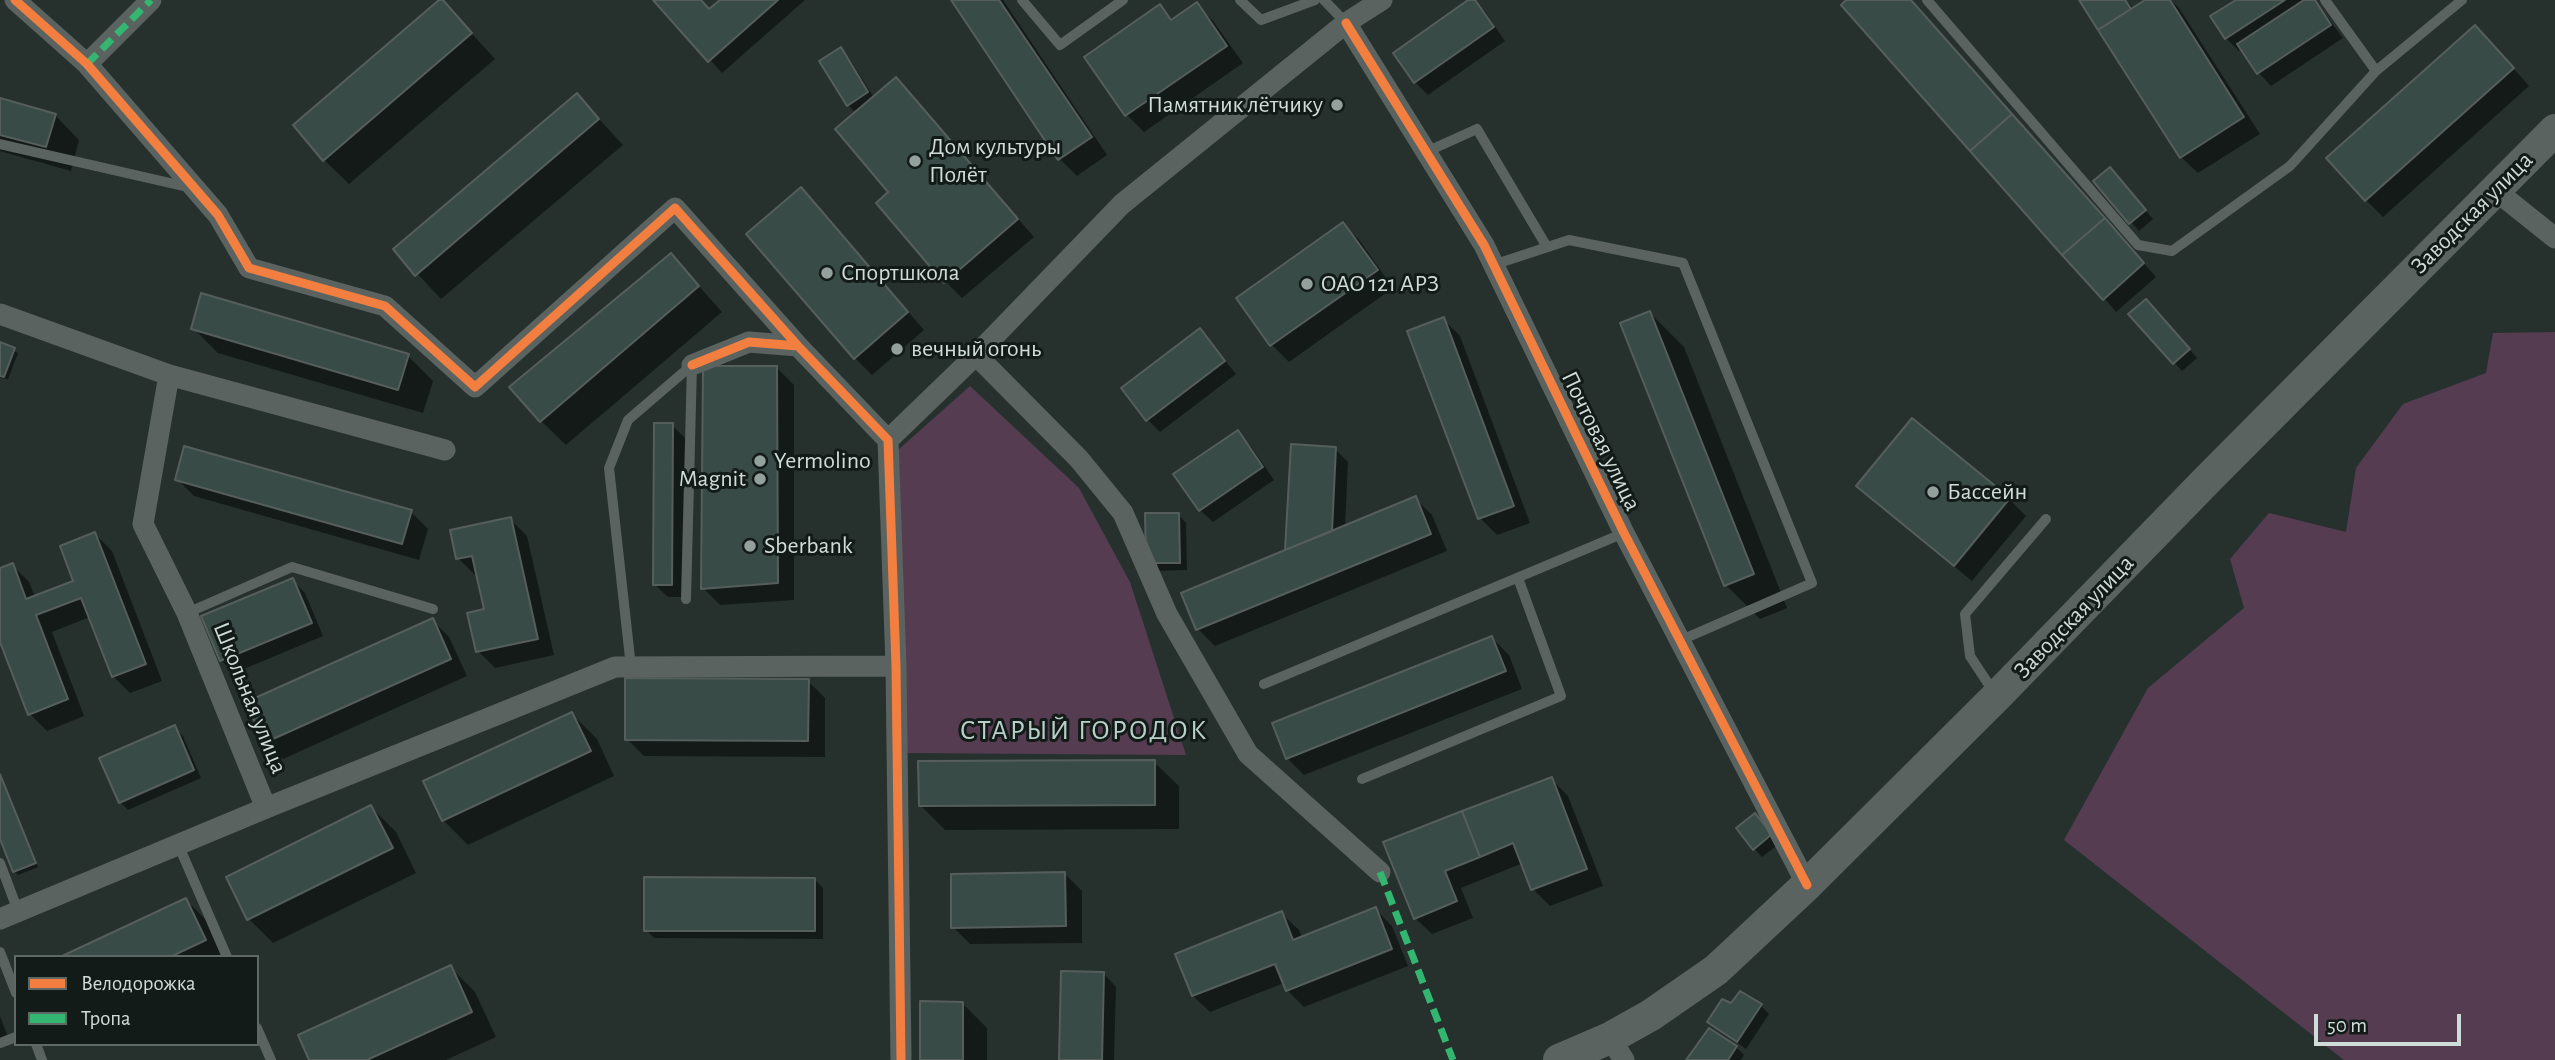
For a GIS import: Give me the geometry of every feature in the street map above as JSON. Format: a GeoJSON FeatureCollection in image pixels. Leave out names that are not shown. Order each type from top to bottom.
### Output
{"type":"FeatureCollection","features":[{"type":"Feature","properties":{"kind":"main road","name":"Заводская улица"},"geometry":{"type":"LineString","coordinates":[[1559,1060],[1617,1049],[1651,1015],[1716,970],[1807,885],[1997,696],[2555,130]]}},
{"type":"Feature","properties":{"kind":"street"},"geometry":{"type":"LineString","coordinates":[[15,0],[87,64],[218,215],[249,268],[385,306],[475,387],[675,208],[798,346],[888,440],[896,666],[901,1060]]}},
{"type":"Feature","properties":{"kind":"street"},"geometry":{"type":"LineString","coordinates":[[87,64],[151,0]]}},
{"type":"Feature","properties":{"kind":"street"},"geometry":{"type":"LineString","coordinates":[[888,440],[976,355],[1122,204],[1346,23],[1382,0]]}},
{"type":"Feature","properties":{"kind":"street","name":"Почтовая улица"},"geometry":{"type":"LineString","coordinates":[[1346,23],[1484,245],[1624,533],[1807,885]]}},
{"type":"Feature","properties":{"kind":"street"},"geometry":{"type":"LineString","coordinates":[[2495,190],[2555,238]]}},
{"type":"Feature","properties":{"kind":"street"},"geometry":{"type":"LineString","coordinates":[[0,314],[169,375],[445,450]]}},
{"type":"Feature","properties":{"kind":"street"},"geometry":{"type":"LineString","coordinates":[[692,365],[749,342],[798,346]]}},
{"type":"Feature","properties":{"kind":"street"},"geometry":{"type":"LineString","coordinates":[[976,355],[1079,459],[1123,513],[1167,614],[1248,754],[1380,872]]}},
{"type":"Feature","properties":{"kind":"street","name":"Школьная улица"},"geometry":{"type":"LineString","coordinates":[[9,915],[266,807],[187,613],[143,524],[169,375]]}},
{"type":"Feature","properties":{"kind":"street"},"geometry":{"type":"LineString","coordinates":[[266,807],[615,667],[896,666]]}},
{"type":"Feature","properties":{"kind":"lane"},"geometry":{"type":"LineString","coordinates":[[1022,0],[1060,45],[1123,0]]}},
{"type":"Feature","properties":{"kind":"lane"},"geometry":{"type":"LineString","coordinates":[[1240,0],[1261,20],[1315,0]]}},
{"type":"Feature","properties":{"kind":"lane"},"geometry":{"type":"LineString","coordinates":[[1324,0],[1346,23]]}},
{"type":"Feature","properties":{"kind":"lane"},"geometry":{"type":"LineString","coordinates":[[1927,0],[2138,245],[2172,251],[2290,166],[2376,71],[2462,0]]}},
{"type":"Feature","properties":{"kind":"lane"},"geometry":{"type":"LineString","coordinates":[[2325,0],[2376,71]]}},
{"type":"Feature","properties":{"kind":"lane"},"geometry":{"type":"LineString","coordinates":[[1426,152],[1477,129],[1547,247]]}},
{"type":"Feature","properties":{"kind":"lane"},"geometry":{"type":"LineString","coordinates":[[0,144],[195,189]]}},
{"type":"Feature","properties":{"kind":"lane"},"geometry":{"type":"LineString","coordinates":[[1493,265],[1569,240],[1683,263],[1812,583],[1679,641]]}},
{"type":"Feature","properties":{"kind":"lane"},"geometry":{"type":"LineString","coordinates":[[685,599],[692,365]]}},
{"type":"Feature","properties":{"kind":"lane"},"geometry":{"type":"LineString","coordinates":[[631,667],[609,468],[628,420],[692,365]]}},
{"type":"Feature","properties":{"kind":"lane"},"geometry":{"type":"LineString","coordinates":[[1997,696],[1970,656],[1965,614],[2046,519]]}},
{"type":"Feature","properties":{"kind":"lane"},"geometry":{"type":"LineString","coordinates":[[1264,684],[1624,533]]}},
{"type":"Feature","properties":{"kind":"lane"},"geometry":{"type":"LineString","coordinates":[[187,613],[292,567],[433,609]]}},
{"type":"Feature","properties":{"kind":"lane"},"geometry":{"type":"LineString","coordinates":[[1362,779],[1560,696],[1518,578]]}},
{"type":"Feature","properties":{"kind":"lane"},"geometry":{"type":"LineString","coordinates":[[178,844],[226,955]]}},
{"type":"Feature","properties":{"kind":"lane"},"geometry":{"type":"LineString","coordinates":[[0,863],[9,915]]}},
{"type":"Feature","properties":{"kind":"lane"},"geometry":{"type":"LineString","coordinates":[[0,952],[14,988]]}},
{"type":"Feature","properties":{"kind":"lane"},"geometry":{"type":"LineString","coordinates":[[259,1033],[271,1060]]}},
{"type":"Feature","properties":{"kind":"shaded area"},"geometry":{"type":"Polygon","coordinates":[[[2555,332],[2555,1060],[2344,1060],[2064,840],[2148,688],[2244,608],[2230,559],[2269,513],[2346,532],[2356,468],[2403,404],[2486,373],[2493,333],[2555,332]]]}},
{"type":"Feature","properties":{"kind":"shaded area"},"geometry":{"type":"Polygon","coordinates":[[[970,386],[1079,488],[1130,582],[1186,755],[907,753],[898,450],[970,386]]]}},
{"type":"Feature","properties":{"kind":"building"},"geometry":{"type":"Polygon","coordinates":[[[439,0],[443,0],[472,33],[323,161],[293,125],[439,0]]]}},
{"type":"Feature","properties":{"kind":"building"},"geometry":{"type":"Polygon","coordinates":[[[653,0],[701,0],[709,9],[720,0],[778,0],[708,62],[653,0]]]}},
{"type":"Feature","properties":{"kind":"building"},"geometry":{"type":"Polygon","coordinates":[[[951,0],[999,0],[1092,137],[1058,160],[951,0]]]}},
{"type":"Feature","properties":{"kind":"building"},"geometry":{"type":"Polygon","coordinates":[[[1468,0],[1475,0],[1494,27],[1414,83],[1393,53],[1468,0]]]}},
{"type":"Feature","properties":{"kind":"building"},"geometry":{"type":"Polygon","coordinates":[[[1846,0],[1911,0],[2012,114],[1970,151],[1841,5],[1846,0]]]}},
{"type":"Feature","properties":{"kind":"building"},"geometry":{"type":"Polygon","coordinates":[[[2079,0],[2125,0],[2131,9],[2098,30],[2079,0]]]}},
{"type":"Feature","properties":{"kind":"building"},"geometry":{"type":"Polygon","coordinates":[[[2145,0],[2170,0],[2244,117],[2180,158],[2098,30],[2145,0]]]}},
{"type":"Feature","properties":{"kind":"building"},"geometry":{"type":"Polygon","coordinates":[[[2236,0],[2285,0],[2225,39],[2210,16],[2236,0]]]}},
{"type":"Feature","properties":{"kind":"building"},"geometry":{"type":"Polygon","coordinates":[[[2304,0],[2315,0],[2331,25],[2257,74],[2237,44],[2304,0]]]}},
{"type":"Feature","properties":{"kind":"building"},"geometry":{"type":"Polygon","coordinates":[[[1197,2],[1227,46],[1125,116],[1084,57],[1160,4],[1171,20],[1197,2]]]}},
{"type":"Feature","properties":{"kind":"building"},"geometry":{"type":"Polygon","coordinates":[[[2475,25],[2514,68],[2365,201],[2326,158],[2475,25]]]}},
{"type":"Feature","properties":{"kind":"building"},"geometry":{"type":"Polygon","coordinates":[[[841,47],[868,92],[847,106],[819,61],[841,47]]]}},
{"type":"Feature","properties":{"kind":"building","name":"Дом культуры Полёт"},"geometry":{"type":"Polygon","coordinates":[[[896,77],[1018,219],[944,283],[876,203],[888,192],[835,129],[896,77]]]}},
{"type":"Feature","properties":{"kind":"building"},"geometry":{"type":"Polygon","coordinates":[[[577,93],[599,119],[415,276],[393,249],[577,93]]]}},
{"type":"Feature","properties":{"kind":"building"},"geometry":{"type":"Polygon","coordinates":[[[0,98],[56,114],[46,147],[0,135],[0,98]]]}},
{"type":"Feature","properties":{"kind":"building"},"geometry":{"type":"Polygon","coordinates":[[[2012,114],[2105,218],[2062,255],[1970,151],[2012,114]]]}},
{"type":"Feature","properties":{"kind":"building"},"geometry":{"type":"Polygon","coordinates":[[[2110,167],[2146,210],[2129,224],[2093,181],[2110,167]]]}},
{"type":"Feature","properties":{"kind":"building","name":"Спортшкола"},"geometry":{"type":"Polygon","coordinates":[[[801,187],[908,312],[854,359],[746,234],[801,187]]]}},
{"type":"Feature","properties":{"kind":"building"},"geometry":{"type":"Polygon","coordinates":[[[2105,218],[2144,263],[2103,300],[2062,255],[2105,218]]]}},
{"type":"Feature","properties":{"kind":"building","name":"OAO 121 АРЗ"},"geometry":{"type":"Polygon","coordinates":[[[1343,222],[1378,270],[1270,346],[1236,298],[1343,222]]]}},
{"type":"Feature","properties":{"kind":"building"},"geometry":{"type":"Polygon","coordinates":[[[671,253],[699,286],[540,422],[509,387],[671,253]]]}},
{"type":"Feature","properties":{"kind":"building"},"geometry":{"type":"Polygon","coordinates":[[[201,293],[409,354],[398,390],[191,329],[201,293]]]}},
{"type":"Feature","properties":{"kind":"building"},"geometry":{"type":"Polygon","coordinates":[[[2146,299],[2190,349],[2173,364],[2128,314],[2146,299]]]}},
{"type":"Feature","properties":{"kind":"building"},"geometry":{"type":"Polygon","coordinates":[[[1650,311],[1754,574],[1724,586],[1620,323],[1650,311]]]}},
{"type":"Feature","properties":{"kind":"building"},"geometry":{"type":"Polygon","coordinates":[[[1444,317],[1514,506],[1478,519],[1407,331],[1444,317]]]}},
{"type":"Feature","properties":{"kind":"building"},"geometry":{"type":"Polygon","coordinates":[[[1200,328],[1225,361],[1146,421],[1121,388],[1200,328]]]}},
{"type":"Feature","properties":{"kind":"building"},"geometry":{"type":"Polygon","coordinates":[[[0,342],[15,348],[4,377],[0,376],[0,342]]]}},
{"type":"Feature","properties":{"kind":"building"},"geometry":{"type":"Polygon","coordinates":[[[703,366],[777,366],[778,583],[701,589],[703,366]]]}},
{"type":"Feature","properties":{"kind":"building","name":"Бассейн"},"geometry":{"type":"Polygon","coordinates":[[[1912,418],[2010,498],[1954,566],[1856,486],[1912,418]]]}},
{"type":"Feature","properties":{"kind":"building"},"geometry":{"type":"Polygon","coordinates":[[[654,423],[673,423],[672,585],[653,585],[654,423]]]}},
{"type":"Feature","properties":{"kind":"building"},"geometry":{"type":"Polygon","coordinates":[[[1238,430],[1263,467],[1199,511],[1173,474],[1238,430]]]}},
{"type":"Feature","properties":{"kind":"building"},"geometry":{"type":"Polygon","coordinates":[[[1291,444],[1336,447],[1332,531],[1285,550],[1291,444]]]}},
{"type":"Feature","properties":{"kind":"building"},"geometry":{"type":"Polygon","coordinates":[[[184,446],[412,510],[402,544],[175,480],[184,446]]]}},
{"type":"Feature","properties":{"kind":"building"},"geometry":{"type":"Polygon","coordinates":[[[1416,496],[1431,534],[1196,630],[1181,593],[1416,496]]]}},
{"type":"Feature","properties":{"kind":"building"},"geometry":{"type":"Polygon","coordinates":[[[1145,513],[1179,513],[1180,563],[1146,563],[1145,513]]]}},
{"type":"Feature","properties":{"kind":"building"},"geometry":{"type":"Polygon","coordinates":[[[511,517],[538,639],[476,652],[467,613],[484,609],[472,556],[456,559],[450,530],[511,517]]]}},
{"type":"Feature","properties":{"kind":"building"},"geometry":{"type":"Polygon","coordinates":[[[95,532],[146,664],[112,677],[81,598],[36,615],[68,699],[28,715],[0,642],[0,568],[13,563],[26,599],[73,581],[60,546],[95,532]]]}},
{"type":"Feature","properties":{"kind":"building"},"geometry":{"type":"Polygon","coordinates":[[[293,578],[312,623],[220,661],[201,616],[293,578]]]}},
{"type":"Feature","properties":{"kind":"building"},"geometry":{"type":"Polygon","coordinates":[[[433,618],[451,659],[264,743],[246,702],[433,618]]]}},
{"type":"Feature","properties":{"kind":"building"},"geometry":{"type":"Polygon","coordinates":[[[1492,636],[1506,671],[1286,759],[1272,723],[1492,636]]]}},
{"type":"Feature","properties":{"kind":"building"},"geometry":{"type":"Polygon","coordinates":[[[625,678],[809,679],[808,741],[625,740],[625,678]]]}},
{"type":"Feature","properties":{"kind":"building"},"geometry":{"type":"Polygon","coordinates":[[[572,712],[591,751],[442,821],[423,781],[572,712]]]}},
{"type":"Feature","properties":{"kind":"building"},"geometry":{"type":"Polygon","coordinates":[[[175,725],[194,770],[119,803],[99,758],[175,725]]]}},
{"type":"Feature","properties":{"kind":"building"},"geometry":{"type":"Polygon","coordinates":[[[1155,760],[1155,805],[919,806],[918,761],[1155,760]]]}},
{"type":"Feature","properties":{"kind":"building"},"geometry":{"type":"Polygon","coordinates":[[[0,774],[36,863],[13,872],[0,839],[0,774]]]}},
{"type":"Feature","properties":{"kind":"building"},"geometry":{"type":"Polygon","coordinates":[[[1552,777],[1587,869],[1531,890],[1513,843],[1480,857],[1462,811],[1552,777]]]}},
{"type":"Feature","properties":{"kind":"building"},"geometry":{"type":"Polygon","coordinates":[[[371,805],[393,848],[247,920],[226,877],[371,805]]]}},
{"type":"Feature","properties":{"kind":"building"},"geometry":{"type":"Polygon","coordinates":[[[1462,811],[1480,857],[1445,871],[1457,901],[1414,919],[1383,842],[1462,811]]]}},
{"type":"Feature","properties":{"kind":"building"},"geometry":{"type":"Polygon","coordinates":[[[1755,813],[1772,834],[1753,850],[1736,828],[1755,813]]]}},
{"type":"Feature","properties":{"kind":"building"},"geometry":{"type":"Polygon","coordinates":[[[1065,872],[1066,926],[951,928],[951,874],[1065,872]]]}},
{"type":"Feature","properties":{"kind":"building"},"geometry":{"type":"Polygon","coordinates":[[[644,877],[815,878],[815,931],[644,931],[644,877]]]}},
{"type":"Feature","properties":{"kind":"building"},"geometry":{"type":"Polygon","coordinates":[[[186,898],[206,940],[174,955],[64,955],[186,898]]]}},
{"type":"Feature","properties":{"kind":"building"},"geometry":{"type":"Polygon","coordinates":[[[1376,907],[1392,949],[1286,991],[1275,964],[1192,996],[1175,954],[1282,911],[1293,940],[1376,907]]]}},
{"type":"Feature","properties":{"kind":"building"},"geometry":{"type":"Polygon","coordinates":[[[451,965],[472,1012],[367,1060],[309,1060],[298,1035],[451,965]]]}},
{"type":"Feature","properties":{"kind":"building"},"geometry":{"type":"Polygon","coordinates":[[[1061,971],[1104,972],[1102,1060],[1059,1060],[1061,971]]]}},
{"type":"Feature","properties":{"kind":"building"},"geometry":{"type":"Polygon","coordinates":[[[1740,991],[1762,1004],[1737,1042],[1707,1022],[1722,999],[1731,1003],[1740,991]]]}},
{"type":"Feature","properties":{"kind":"building"},"geometry":{"type":"Polygon","coordinates":[[[920,1001],[963,1002],[963,1060],[920,1060],[920,1001]]]}},
{"type":"Feature","properties":{"kind":"building"},"geometry":{"type":"Polygon","coordinates":[[[1709,1028],[1737,1046],[1728,1060],[1686,1060],[1709,1028]]]}},
{"type":"Feature","properties":{"kind":"marked path"},"geometry":{"type":"LineString","coordinates":[[87,64],[151,0]]}},
{"type":"Feature","properties":{"kind":"marked path"},"geometry":{"type":"LineString","coordinates":[[1380,872],[1453,1060]]}},
{"type":"Feature","properties":{"kind":"cycle path"},"geometry":{"type":"LineString","coordinates":[[15,0],[87,64],[218,215],[249,268],[385,306],[475,387],[675,208],[798,346]]}},
{"type":"Feature","properties":{"kind":"cycle path"},"geometry":{"type":"LineString","coordinates":[[1346,23],[1484,245],[1624,533],[1807,885]]}},
{"type":"Feature","properties":{"kind":"cycle path"},"geometry":{"type":"LineString","coordinates":[[692,365],[749,342],[798,346],[888,440],[896,666],[901,1060]]}},
{"type":"Feature","properties":{"kind":"place","name":"Памятник лётчику"},"geometry":{"type":"Point","coordinates":[1337,105]}},
{"type":"Feature","properties":{"kind":"place","name":"Дом культуры Полёт"},"geometry":{"type":"Point","coordinates":[915,161]}},
{"type":"Feature","properties":{"kind":"place","name":"Спортшкола"},"geometry":{"type":"Point","coordinates":[827,273]}},
{"type":"Feature","properties":{"kind":"place","name":"OAO 121 АРЗ"},"geometry":{"type":"Point","coordinates":[1307,284]}},
{"type":"Feature","properties":{"kind":"place","name":"вечный огонь"},"geometry":{"type":"Point","coordinates":[897,349]}},
{"type":"Feature","properties":{"kind":"place","name":"Yermolino"},"geometry":{"type":"Point","coordinates":[760,461]}},
{"type":"Feature","properties":{"kind":"place","name":"Magnit"},"geometry":{"type":"Point","coordinates":[760,479]}},
{"type":"Feature","properties":{"kind":"place","name":"Бассейн"},"geometry":{"type":"Point","coordinates":[1933,492]}},
{"type":"Feature","properties":{"kind":"place","name":"Sberbank"},"geometry":{"type":"Point","coordinates":[750,546]}},
{"type":"Feature","properties":{"kind":"district","name":"СТАРЫЙ ГОРОДОК"},"geometry":{"type":"Point","coordinates":[1084,731]}}]}
